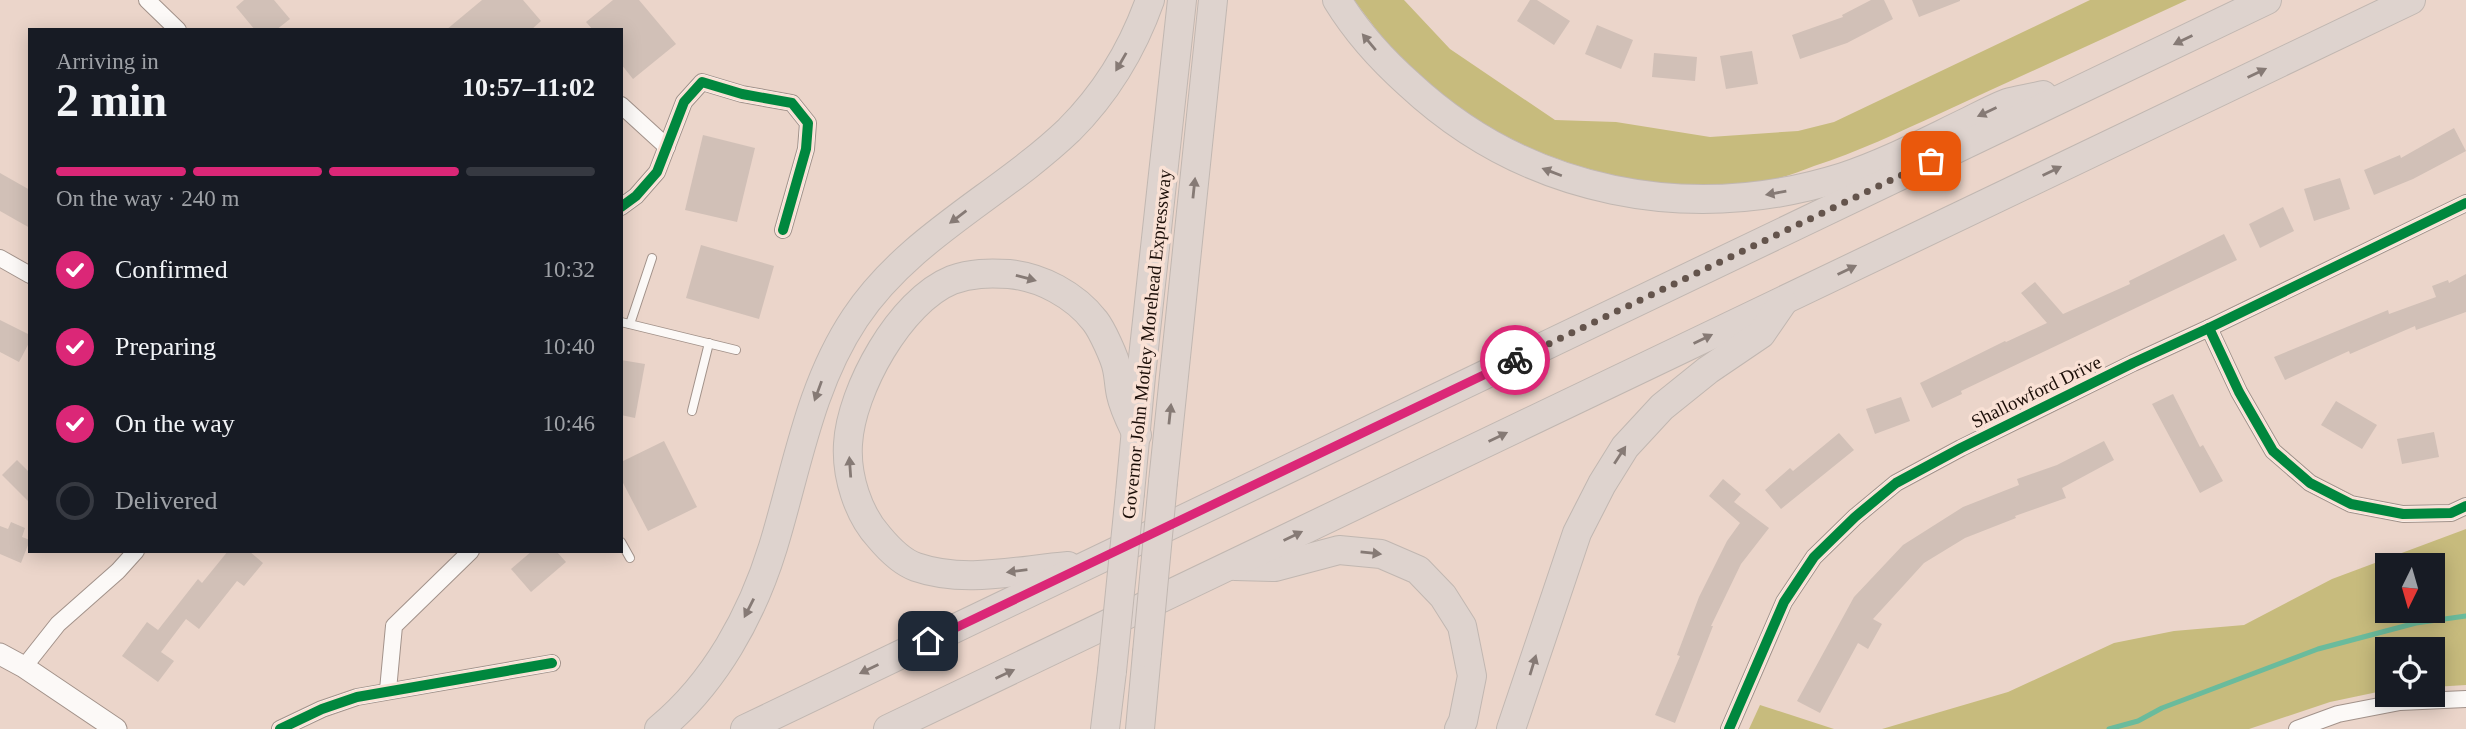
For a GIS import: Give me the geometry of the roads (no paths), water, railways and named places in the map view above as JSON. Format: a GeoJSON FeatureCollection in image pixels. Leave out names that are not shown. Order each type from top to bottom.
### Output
{"type":"FeatureCollection","features":[{"type":"Feature","properties":{"kind":"highway"},"geometry":{"type":"LineString","coordinates":[[659,729],[703,684],[730,648],[755,596],[773,549],[818,388],[834,353],[855,318],[879,286],[909,254],[1069,130],[1114,74],[1133,41],[1150,0]]}},
{"type":"Feature","properties":{"kind":"highway","name":"Governor John Motley Morehead Expressway"},"geometry":{"type":"LineString","coordinates":[[1105,729],[1182,0]]}},
{"type":"Feature","properties":{"kind":"highway","name":"Governor John Motley Morehead Expressway"},"geometry":{"type":"LineString","coordinates":[[1140,729],[1213,0]]}},
{"type":"Feature","properties":{"kind":"highway"},"geometry":{"type":"LineString","coordinates":[[1337,0],[1393,70],[1432,104],[1489,145],[1565,177],[1597,187],[1641,195],[1727,200],[1802,188],[1844,177],[2006,104],[2100,81]]}},
{"type":"Feature","properties":{"kind":"highway"},"geometry":{"type":"LineString","coordinates":[[745,729],[2267,0]]}},
{"type":"Feature","properties":{"kind":"highway"},"geometry":{"type":"LineString","coordinates":[[888,729],[2411,0]]}},
{"type":"Feature","properties":{"kind":"highway"},"geometry":{"type":"LineString","coordinates":[[1085,565],[978,576],[944,574],[913,566],[890,550],[871,528],[850,481],[848,444],[855,408],[873,365],[898,324],[924,297],[950,281],[981,272],[1026,275],[1066,293],[1096,321],[1117,367],[1121,396],[1137,435]]}},
{"type":"Feature","properties":{"kind":"highway"},"geometry":{"type":"LineString","coordinates":[[1511,729],[1577,533],[1625,447],[1662,407],[1708,370],[1761,334],[1785,299]]}},
{"type":"Feature","properties":{"kind":"highway"},"geometry":{"type":"LineString","coordinates":[[1232,566],[1275,567],[1339,550],[1381,554],[1418,570],[1443,596],[1462,626],[1472,676],[1459,729]]}},
{"type":"Feature","properties":{"kind":"highway"},"geometry":{"type":"LineString","coordinates":[[1142,695],[1160,729]]}},
{"type":"Feature","properties":{"kind":"highway"},"geometry":{"type":"LineString","coordinates":[[928,729],[943,703]]}},
{"type":"Feature","properties":{"kind":"main road"},"geometry":{"type":"LineString","coordinates":[[0,654],[24,667],[116,729]]}},
{"type":"Feature","properties":{"kind":"street"},"geometry":{"type":"LineString","coordinates":[[147,0],[176,28]]}},
{"type":"Feature","properties":{"kind":"street"},"geometry":{"type":"LineString","coordinates":[[623,206],[636,196],[657,172],[684,102],[702,82],[742,94],[792,103],[808,123],[806,149],[783,230]]}},
{"type":"Feature","properties":{"kind":"street"},"geometry":{"type":"LineString","coordinates":[[623,107],[667,146]]}},
{"type":"Feature","properties":{"kind":"street","name":"Shallowford Drive"},"geometry":{"type":"LineString","coordinates":[[1729,729],[1784,602],[1814,557],[1855,517],[1896,483],[2133,363],[2466,203]]}},
{"type":"Feature","properties":{"kind":"street"},"geometry":{"type":"LineString","coordinates":[[0,258],[28,274]]}},
{"type":"Feature","properties":{"kind":"street"},"geometry":{"type":"LineString","coordinates":[[2209,328],[2239,393],[2273,451],[2310,483],[2351,503],[2403,514],[2451,513],[2466,506]]}},
{"type":"Feature","properties":{"kind":"street"},"geometry":{"type":"LineString","coordinates":[[24,667],[58,624],[118,571],[134,553]]}},
{"type":"Feature","properties":{"kind":"street"},"geometry":{"type":"LineString","coordinates":[[388,690],[394,626],[469,553]]}},
{"type":"Feature","properties":{"kind":"street"},"geometry":{"type":"LineString","coordinates":[[280,729],[322,709],[357,697],[552,663]]}},
{"type":"Feature","properties":{"kind":"street"},"geometry":{"type":"LineString","coordinates":[[2297,729],[2338,714],[2400,702],[2466,699]]}},
{"type":"Feature","properties":{"kind":"lane"},"geometry":{"type":"LineString","coordinates":[[652,258],[626,323],[736,350]]}},
{"type":"Feature","properties":{"kind":"lane"},"geometry":{"type":"LineString","coordinates":[[692,411],[709,343]]}},
{"type":"Feature","properties":{"kind":"lane"},"geometry":{"type":"LineString","coordinates":[[623,546],[630,558]]}},
{"type":"Feature","properties":{"kind":"waterway"},"geometry":{"type":"LineString","coordinates":[[2109,729],[2138,721],[2162,708],[2318,649],[2416,623],[2466,616]]}}]}
